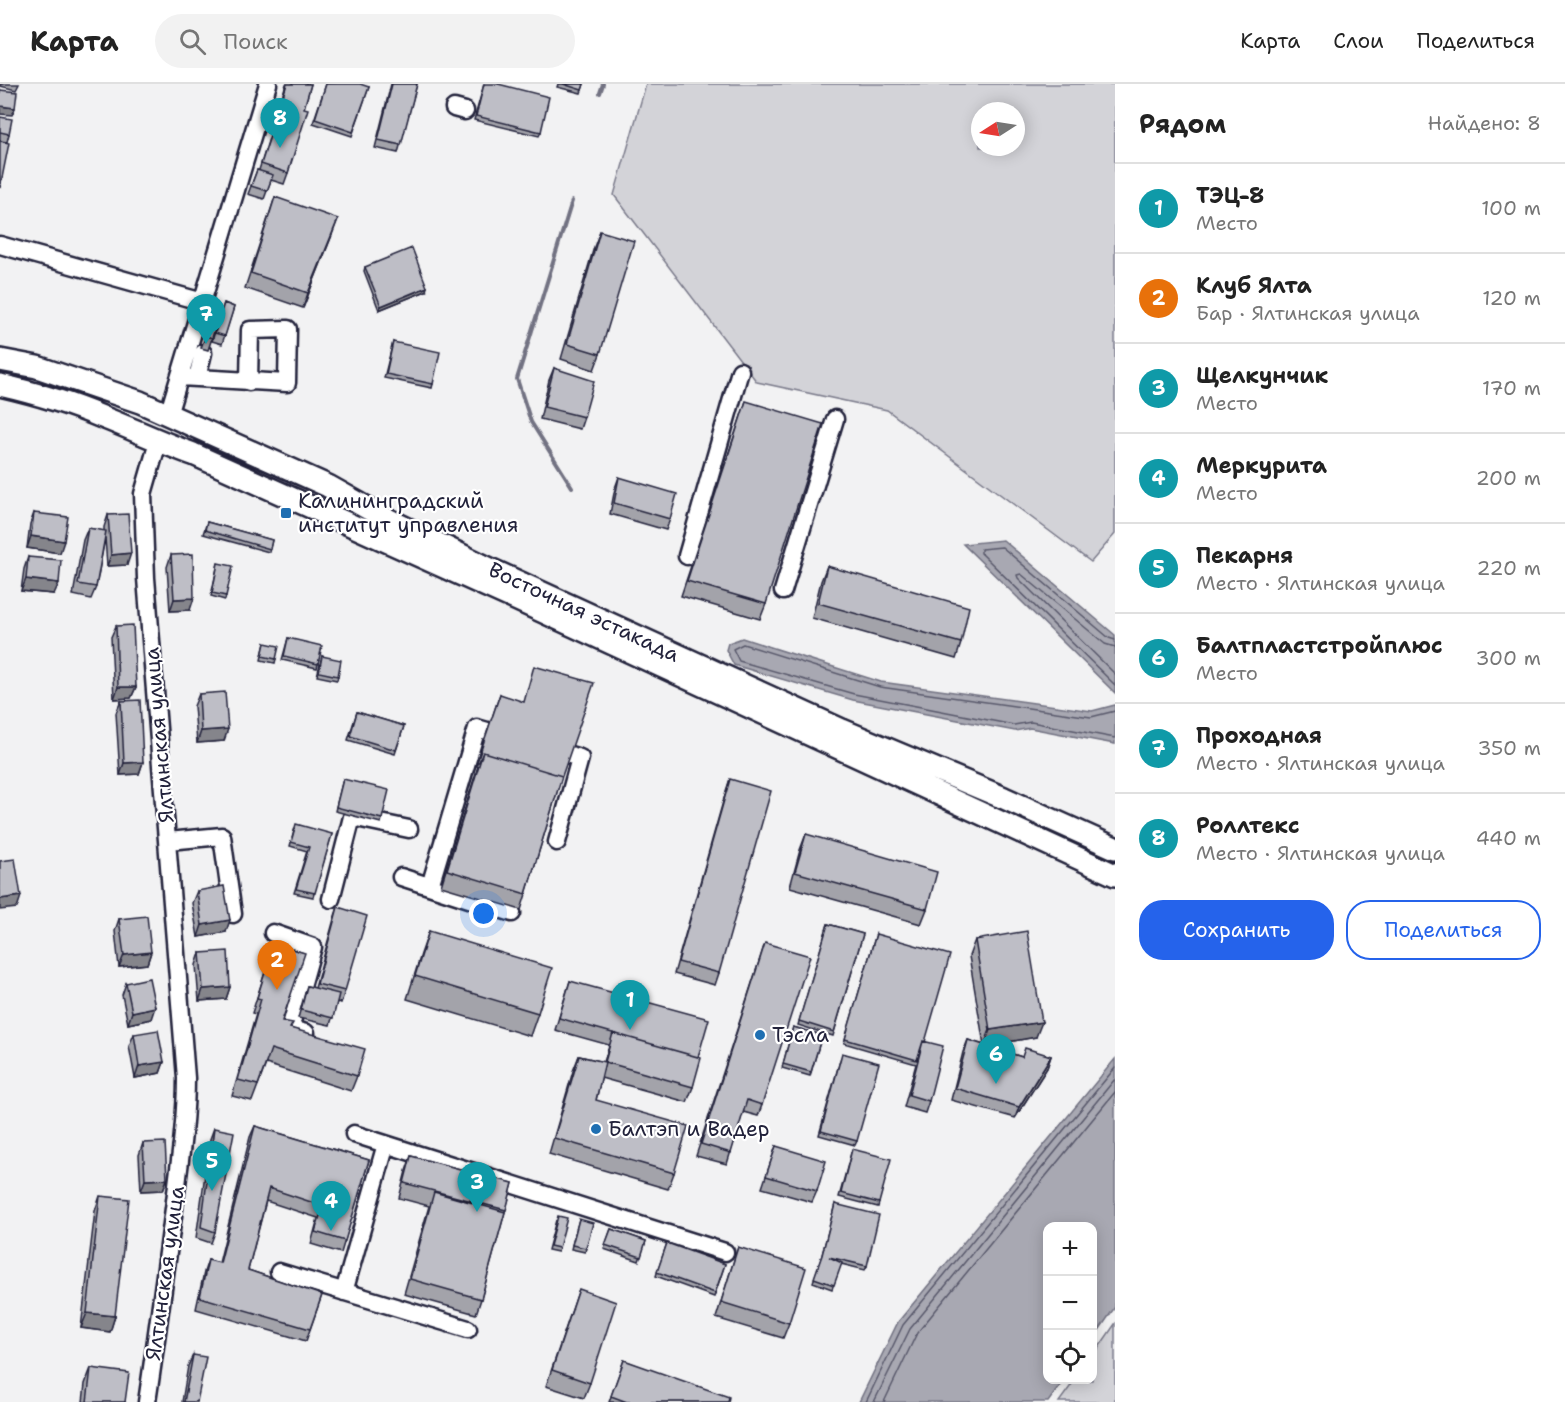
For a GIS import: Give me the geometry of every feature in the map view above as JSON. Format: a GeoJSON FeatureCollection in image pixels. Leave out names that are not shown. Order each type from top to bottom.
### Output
{"type":"FeatureCollection","features":[{"type":"Feature","properties":{"kind":"main road","name":"Восточная эстакада"},"geometry":{"type":"LineString","coordinates":[[0,360],[37,367],[81,381],[168,415],[328,486],[385,518],[490,569],[842,730],[1004,798],[1115,848]]}},
{"type":"Feature","properties":{"kind":"main road","name":"Восточная эстакада"},"geometry":{"type":"LineString","coordinates":[[0,385],[69,404],[102,416],[158,442],[193,454],[1115,875]]}},
{"type":"Feature","properties":{"kind":"main road","name":"Ялтинская улица"},"geometry":{"type":"LineString","coordinates":[[158,442],[168,415]]}},
{"type":"Feature","properties":{"kind":"street","name":"Ялтинская улица"},"geometry":{"type":"LineString","coordinates":[[168,415],[268,84]]}},
{"type":"Feature","properties":{"kind":"street"},"geometry":{"type":"LineString","coordinates":[[0,245],[203,302]]}},
{"type":"Feature","properties":{"kind":"street"},"geometry":{"type":"LineString","coordinates":[[197,378],[203,353]]}},
{"type":"Feature","properties":{"kind":"street"},"geometry":{"type":"LineString","coordinates":[[687,556],[740,371]]}},
{"type":"Feature","properties":{"kind":"street"},"geometry":{"type":"LineString","coordinates":[[180,377],[249,382]]}},
{"type":"Feature","properties":{"kind":"street"},"geometry":{"type":"LineString","coordinates":[[783,591],[835,419]]}},
{"type":"Feature","properties":{"kind":"street","name":"Ялтинская улица"},"geometry":{"type":"LineString","coordinates":[[147,1402],[165,1280],[186,1107],[186,1078],[146,578],[143,494],[158,442]]}},
{"type":"Feature","properties":{"kind":"street"},"geometry":{"type":"LineString","coordinates":[[430,886],[477,728],[580,758],[557,842]]}},
{"type":"Feature","properties":{"kind":"street"},"geometry":{"type":"LineString","coordinates":[[331,899],[352,817],[409,829]]}},
{"type":"Feature","properties":{"kind":"street"},"geometry":{"type":"LineString","coordinates":[[168,841],[222,836],[233,914]]}},
{"type":"Feature","properties":{"kind":"street"},"geometry":{"type":"LineString","coordinates":[[401,877],[512,913]]}},
{"type":"Feature","properties":{"kind":"street"},"geometry":{"type":"LineString","coordinates":[[273,933],[313,947],[290,1029],[324,1038]]}},
{"type":"Feature","properties":{"kind":"street"},"geometry":{"type":"LineString","coordinates":[[354,1134],[726,1252]]}},
{"type":"Feature","properties":{"kind":"street"},"geometry":{"type":"LineString","coordinates":[[344,1292],[386,1144]]}},
{"type":"Feature","properties":{"kind":"street"},"geometry":{"type":"LineString","coordinates":[[279,1272],[468,1329]]}},
{"type":"Feature","properties":{"kind":"shaded area"},"geometry":{"type":"Polygon","coordinates":[[[646,84],[1115,84],[1115,534],[1091,562],[887,410],[757,382],[614,195],[646,84]]]}},
{"type":"Feature","properties":{"kind":"shaded area"},"geometry":{"type":"Polygon","coordinates":[[[1115,1324],[1115,1402],[1059,1402],[1072,1384],[1097,1384],[1097,1350],[1115,1324]]]}},
{"type":"Feature","properties":{"kind":"water"},"geometry":{"type":"Polygon","coordinates":[[[1003,540],[1115,635],[1115,693],[963,544],[1003,540]]]}},
{"type":"Feature","properties":{"kind":"water"},"geometry":{"type":"Polygon","coordinates":[[[742,638],[881,682],[1092,711],[1115,705],[1115,744],[1030,728],[1015,731],[853,700],[734,665],[726,650],[728,643],[742,638]]]}},
{"type":"Feature","properties":{"kind":"water"},"geometry":{"type":"Polygon","coordinates":[[[1115,1059],[1115,1307],[1097,1333],[1097,1222],[1043,1222],[1043,1384],[1061,1384],[1048,1402],[859,1402],[898,1322],[1115,1059]]]}},
{"type":"Feature","properties":{"kind":"building"},"geometry":{"type":"Polygon","coordinates":[[[287,84],[311,84],[304,108],[308,109],[288,173],[261,164],[287,84]]]}},
{"type":"Feature","properties":{"kind":"building"},"geometry":{"type":"Polygon","coordinates":[[[326,84],[360,84],[369,87],[353,132],[315,119],[326,84]]]}},
{"type":"Feature","properties":{"kind":"building"},"geometry":{"type":"Polygon","coordinates":[[[392,84],[417,84],[401,145],[378,140],[392,84]]]}},
{"type":"Feature","properties":{"kind":"building"},"geometry":{"type":"Polygon","coordinates":[[[484,84],[498,84],[549,97],[541,132],[476,116],[484,84]]]}},
{"type":"Feature","properties":{"kind":"building"},"geometry":{"type":"Polygon","coordinates":[[[563,84],[584,84],[582,90],[563,84]]]}},
{"type":"Feature","properties":{"kind":"building"},"geometry":{"type":"Polygon","coordinates":[[[0,90],[17,92],[15,108],[0,106],[0,90]]]}},
{"type":"Feature","properties":{"kind":"building"},"geometry":{"type":"Polygon","coordinates":[[[0,117],[12,119],[9,134],[0,132],[0,117]]]}},
{"type":"Feature","properties":{"kind":"building"},"geometry":{"type":"Polygon","coordinates":[[[0,141],[9,143],[0,188],[0,141]]]}},
{"type":"Feature","properties":{"kind":"building"},"geometry":{"type":"Polygon","coordinates":[[[257,170],[273,175],[267,191],[251,186],[257,170]]]}},
{"type":"Feature","properties":{"kind":"building"},"geometry":{"type":"Polygon","coordinates":[[[275,197],[338,219],[308,293],[251,273],[275,197]]]}},
{"type":"Feature","properties":{"kind":"building"},"geometry":{"type":"Polygon","coordinates":[[[600,231],[634,241],[600,354],[567,344],[600,231]]]}},
{"type":"Feature","properties":{"kind":"building"},"geometry":{"type":"Polygon","coordinates":[[[412,248],[427,287],[381,306],[365,267],[412,248]]]}},
{"type":"Feature","properties":{"kind":"building"},"geometry":{"type":"Polygon","coordinates":[[[224,303],[234,307],[225,336],[215,333],[224,303]]]}},
{"type":"Feature","properties":{"kind":"building"},"geometry":{"type":"Polygon","coordinates":[[[209,326],[215,328],[212,338],[206,336],[209,326]]]}},
{"type":"Feature","properties":{"kind":"building"},"geometry":{"type":"Polygon","coordinates":[[[393,342],[440,352],[433,384],[386,374],[393,342]]]}},
{"type":"Feature","properties":{"kind":"building"},"geometry":{"type":"Polygon","coordinates":[[[554,368],[594,381],[584,417],[544,407],[554,368]]]}},
{"type":"Feature","properties":{"kind":"building"},"geometry":{"type":"Polygon","coordinates":[[[746,401],[823,424],[766,604],[687,581],[746,401]]]}},
{"type":"Feature","properties":{"kind":"building"},"geometry":{"type":"Polygon","coordinates":[[[619,477],[677,494],[670,519],[614,503],[619,477]]]}},
{"type":"Feature","properties":{"kind":"building"},"geometry":{"type":"Polygon","coordinates":[[[34,513],[68,517],[64,541],[31,536],[34,513]]]}},
{"type":"Feature","properties":{"kind":"building"},"geometry":{"type":"Polygon","coordinates":[[[128,514],[131,553],[111,555],[108,515],[128,514]]]}},
{"type":"Feature","properties":{"kind":"building"},"geometry":{"type":"Polygon","coordinates":[[[207,522],[272,540],[270,549],[205,530],[207,522]]]}},
{"type":"Feature","properties":{"kind":"building"},"geometry":{"type":"Polygon","coordinates":[[[88,528],[106,531],[96,587],[78,584],[88,528]]]}},
{"type":"Feature","properties":{"kind":"building"},"geometry":{"type":"Polygon","coordinates":[[[193,554],[194,598],[174,599],[171,555],[193,554]]]}},
{"type":"Feature","properties":{"kind":"building"},"geometry":{"type":"Polygon","coordinates":[[[28,557],[61,560],[59,583],[26,579],[28,557]]]}},
{"type":"Feature","properties":{"kind":"building"},"geometry":{"type":"Polygon","coordinates":[[[218,563],[233,566],[226,596],[212,593],[218,563]]]}},
{"type":"Feature","properties":{"kind":"building"},"geometry":{"type":"Polygon","coordinates":[[[827,566],[969,607],[961,643],[818,603],[827,566]]]}},
{"type":"Feature","properties":{"kind":"building"},"geometry":{"type":"Polygon","coordinates":[[[133,625],[136,687],[118,687],[116,626],[133,625]]]}},
{"type":"Feature","properties":{"kind":"building"},"geometry":{"type":"Polygon","coordinates":[[[288,638],[322,646],[318,664],[284,656],[288,638]]]}},
{"type":"Feature","properties":{"kind":"building"},"geometry":{"type":"Polygon","coordinates":[[[265,643],[279,646],[276,659],[262,656],[265,643]]]}},
{"type":"Feature","properties":{"kind":"building"},"geometry":{"type":"Polygon","coordinates":[[[322,656],[341,660],[338,676],[319,672],[322,656]]]}},
{"type":"Feature","properties":{"kind":"building"},"geometry":{"type":"Polygon","coordinates":[[[534,666],[594,683],[561,779],[562,776],[483,752],[477,762],[500,694],[524,702],[534,666]]]}},
{"type":"Feature","properties":{"kind":"building"},"geometry":{"type":"Polygon","coordinates":[[[225,692],[228,729],[201,731],[199,694],[225,692]]]}},
{"type":"Feature","properties":{"kind":"building"},"geometry":{"type":"Polygon","coordinates":[[[140,700],[143,762],[124,763],[121,701],[140,700]]]}},
{"type":"Feature","properties":{"kind":"building"},"geometry":{"type":"Polygon","coordinates":[[[357,712],[404,726],[396,750],[350,736],[357,712]]]}},
{"type":"Feature","properties":{"kind":"building"},"geometry":{"type":"Polygon","coordinates":[[[483,752],[562,776],[526,894],[447,870],[483,752]]]}},
{"type":"Feature","properties":{"kind":"building"},"geometry":{"type":"Polygon","coordinates":[[[343,779],[389,790],[382,819],[336,807],[343,779]]]}},
{"type":"Feature","properties":{"kind":"building"},"geometry":{"type":"Polygon","coordinates":[[[730,779],[771,791],[719,973],[678,962],[730,779]]]}},
{"type":"Feature","properties":{"kind":"building"},"geometry":{"type":"Polygon","coordinates":[[[296,824],[332,834],[315,893],[296,889],[309,847],[291,842],[296,824]]]}},
{"type":"Feature","properties":{"kind":"building"},"geometry":{"type":"Polygon","coordinates":[[[806,834],[937,872],[927,909],[795,872],[806,834]]]}},
{"type":"Feature","properties":{"kind":"building"},"geometry":{"type":"Polygon","coordinates":[[[15,859],[21,896],[0,899],[0,861],[15,859]]]}},
{"type":"Feature","properties":{"kind":"building"},"geometry":{"type":"Polygon","coordinates":[[[224,886],[230,920],[202,925],[197,891],[224,886]]]}},
{"type":"Feature","properties":{"kind":"building"},"geometry":{"type":"Polygon","coordinates":[[[338,907],[367,916],[345,991],[317,984],[338,907]]]}},
{"type":"Feature","properties":{"kind":"building"},"geometry":{"type":"Polygon","coordinates":[[[147,916],[151,952],[124,955],[119,919],[147,916]]]}},
{"type":"Feature","properties":{"kind":"building"},"geometry":{"type":"Polygon","coordinates":[[[828,924],[863,934],[834,1032],[799,1021],[828,924]]]}},
{"type":"Feature","properties":{"kind":"building"},"geometry":{"type":"Polygon","coordinates":[[[429,931],[552,968],[538,1013],[415,976],[429,931]]]}},
{"type":"Feature","properties":{"kind":"building"},"geometry":{"type":"Polygon","coordinates":[[[1027,931],[1042,1022],[990,1030],[975,940],[1027,931]]]}},
{"type":"Feature","properties":{"kind":"building"},"geometry":{"type":"Polygon","coordinates":[[[876,934],[950,955],[925,1042],[923,1041],[917,1060],[845,1039],[876,934]]]}},
{"type":"Feature","properties":{"kind":"building","name":"Тэсла"},"geometry":{"type":"Polygon","coordinates":[[[765,943],[810,956],[762,1105],[747,1100],[731,1153],[701,1144],[765,943]]]}},
{"type":"Feature","properties":{"kind":"building"},"geometry":{"type":"Polygon","coordinates":[[[274,944],[305,953],[282,1021],[293,1023],[290,1028],[365,1049],[357,1076],[271,1049],[258,1085],[238,1080],[261,999],[257,998],[274,944]]]}},
{"type":"Feature","properties":{"kind":"building"},"geometry":{"type":"Polygon","coordinates":[[[228,951],[230,987],[203,989],[200,953],[228,951]]]}},
{"type":"Feature","properties":{"kind":"building"},"geometry":{"type":"Polygon","coordinates":[[[149,978],[155,1007],[132,1012],[126,983],[149,978]]]}},
{"type":"Feature","properties":{"kind":"building"},"geometry":{"type":"Polygon","coordinates":[[[570,981],[709,1019],[698,1057],[559,1018],[570,981]]]}},
{"type":"Feature","properties":{"kind":"building"},"geometry":{"type":"Polygon","coordinates":[[[307,986],[339,994],[333,1018],[301,1010],[307,986]]]}},
{"type":"Feature","properties":{"kind":"building"},"geometry":{"type":"Polygon","coordinates":[[[793,1027],[822,1035],[811,1072],[783,1064],[793,1027]]]}},
{"type":"Feature","properties":{"kind":"building"},"geometry":{"type":"Polygon","coordinates":[[[158,1030],[164,1062],[139,1066],[134,1034],[158,1030]]]}},
{"type":"Feature","properties":{"kind":"building"},"geometry":{"type":"Polygon","coordinates":[[[613,1033],[701,1058],[693,1087],[605,1062],[613,1033]]]}},
{"type":"Feature","properties":{"kind":"building"},"geometry":{"type":"Polygon","coordinates":[[[968,1040],[1022,1057],[1025,1048],[1051,1056],[1019,1107],[955,1088],[968,1040]]]}},
{"type":"Feature","properties":{"kind":"building"},"geometry":{"type":"Polygon","coordinates":[[[923,1041],[943,1046],[929,1101],[909,1095],[923,1041]]]}},
{"type":"Feature","properties":{"kind":"building"},"geometry":{"type":"Polygon","coordinates":[[[842,1053],[879,1063],[857,1141],[821,1131],[842,1053]]]}},
{"type":"Feature","properties":{"kind":"building","name":"Балтэп и Вадер"},"geometry":{"type":"Polygon","coordinates":[[[579,1056],[605,1062],[596,1100],[688,1126],[674,1173],[554,1138],[579,1056]]]}},
{"type":"Feature","properties":{"kind":"building"},"geometry":{"type":"Polygon","coordinates":[[[255,1126],[369,1160],[345,1241],[315,1232],[323,1206],[269,1188],[248,1270],[322,1295],[310,1329],[200,1297],[208,1260],[220,1263],[255,1126]]]}},
{"type":"Feature","properties":{"kind":"building"},"geometry":{"type":"Polygon","coordinates":[[[214,1128],[234,1132],[215,1232],[201,1227],[214,1128]]]}},
{"type":"Feature","properties":{"kind":"building"},"geometry":{"type":"Polygon","coordinates":[[[165,1142],[167,1179],[145,1180],[143,1143],[165,1142]]]}},
{"type":"Feature","properties":{"kind":"building"},"geometry":{"type":"Polygon","coordinates":[[[776,1146],[826,1161],[817,1191],[766,1176],[776,1146]]]}},
{"type":"Feature","properties":{"kind":"building"},"geometry":{"type":"Polygon","coordinates":[[[852,1149],[891,1159],[879,1203],[841,1193],[852,1149]]]}},
{"type":"Feature","properties":{"kind":"building"},"geometry":{"type":"Polygon","coordinates":[[[411,1156],[513,1183],[506,1210],[404,1183],[411,1156]]]}},
{"type":"Feature","properties":{"kind":"building"},"geometry":{"type":"Polygon","coordinates":[[[434,1192],[505,1212],[481,1299],[410,1279],[434,1192]]]}},
{"type":"Feature","properties":{"kind":"building"},"geometry":{"type":"Polygon","coordinates":[[[100,1196],[129,1199],[115,1316],[87,1313],[100,1196]]]}},
{"type":"Feature","properties":{"kind":"building"},"geometry":{"type":"Polygon","coordinates":[[[835,1204],[879,1215],[867,1266],[829,1257],[842,1263],[834,1285],[814,1278],[835,1204]]]}},
{"type":"Feature","properties":{"kind":"building"},"geometry":{"type":"Polygon","coordinates":[[[558,1216],[567,1218],[559,1248],[550,1246],[558,1216]]]}},
{"type":"Feature","properties":{"kind":"building"},"geometry":{"type":"Polygon","coordinates":[[[579,1219],[593,1223],[586,1248],[572,1245],[579,1219]]]}},
{"type":"Feature","properties":{"kind":"building"},"geometry":{"type":"Polygon","coordinates":[[[611,1229],[646,1241],[641,1257],[605,1245],[611,1229]]]}},
{"type":"Feature","properties":{"kind":"building"},"geometry":{"type":"Polygon","coordinates":[[[667,1243],[725,1264],[715,1293],[657,1272],[667,1243]]]}},
{"type":"Feature","properties":{"kind":"building"},"geometry":{"type":"Polygon","coordinates":[[[738,1247],[806,1268],[789,1323],[721,1302],[738,1247]]]}},
{"type":"Feature","properties":{"kind":"building"},"geometry":{"type":"Polygon","coordinates":[[[579,1289],[616,1302],[590,1383],[552,1370],[579,1289]]]}},
{"type":"Feature","properties":{"kind":"building"},"geometry":{"type":"Polygon","coordinates":[[[193,1355],[206,1357],[197,1402],[184,1402],[193,1355]]]}},
{"type":"Feature","properties":{"kind":"building"},"geometry":{"type":"Polygon","coordinates":[[[624,1360],[729,1397],[728,1402],[627,1402],[611,1396],[624,1360]]]}},
{"type":"Feature","properties":{"kind":"building"},"geometry":{"type":"Polygon","coordinates":[[[91,1368],[129,1373],[125,1402],[87,1402],[91,1368]]]}},
{"type":"Feature","properties":{"kind":"waterway"},"geometry":{"type":"LineString","coordinates":[[600,93],[603,84]]}},
{"type":"Feature","properties":{"kind":"waterway"},"geometry":{"type":"LineString","coordinates":[[572,201],[517,379],[531,422],[572,487]]}},
{"type":"Feature","properties":{"kind":"place","name":"Роллтекс"},"geometry":{"type":"Point","coordinates":[280,148]}},
{"type":"Feature","properties":{"kind":"place","name":"Проходная"},"geometry":{"type":"Point","coordinates":[206,344]}},
{"type":"Feature","properties":{"kind":"place","name":"Калининградский институт управления"},"geometry":{"type":"Point","coordinates":[286,513]}},
{"type":"Feature","properties":{"kind":"place","name":"Клуб Ялта"},"geometry":{"type":"Point","coordinates":[277,990]}},
{"type":"Feature","properties":{"kind":"place","name":"ТЭЦ-8"},"geometry":{"type":"Point","coordinates":[630,1030]}},
{"type":"Feature","properties":{"kind":"place","name":"Тэсла"},"geometry":{"type":"Point","coordinates":[760,1035]}},
{"type":"Feature","properties":{"kind":"place","name":"Балтпластстройплюс"},"geometry":{"type":"Point","coordinates":[996,1084]}},
{"type":"Feature","properties":{"kind":"place","name":"Балтэп и Вадер"},"geometry":{"type":"Point","coordinates":[596,1129]}},
{"type":"Feature","properties":{"kind":"place","name":"Пекарня"},"geometry":{"type":"Point","coordinates":[212,1191]}},
{"type":"Feature","properties":{"kind":"place","name":"Щелкунчик"},"geometry":{"type":"Point","coordinates":[477,1212]}},
{"type":"Feature","properties":{"kind":"place","name":"Меркурита"},"geometry":{"type":"Point","coordinates":[331,1231]}}]}
